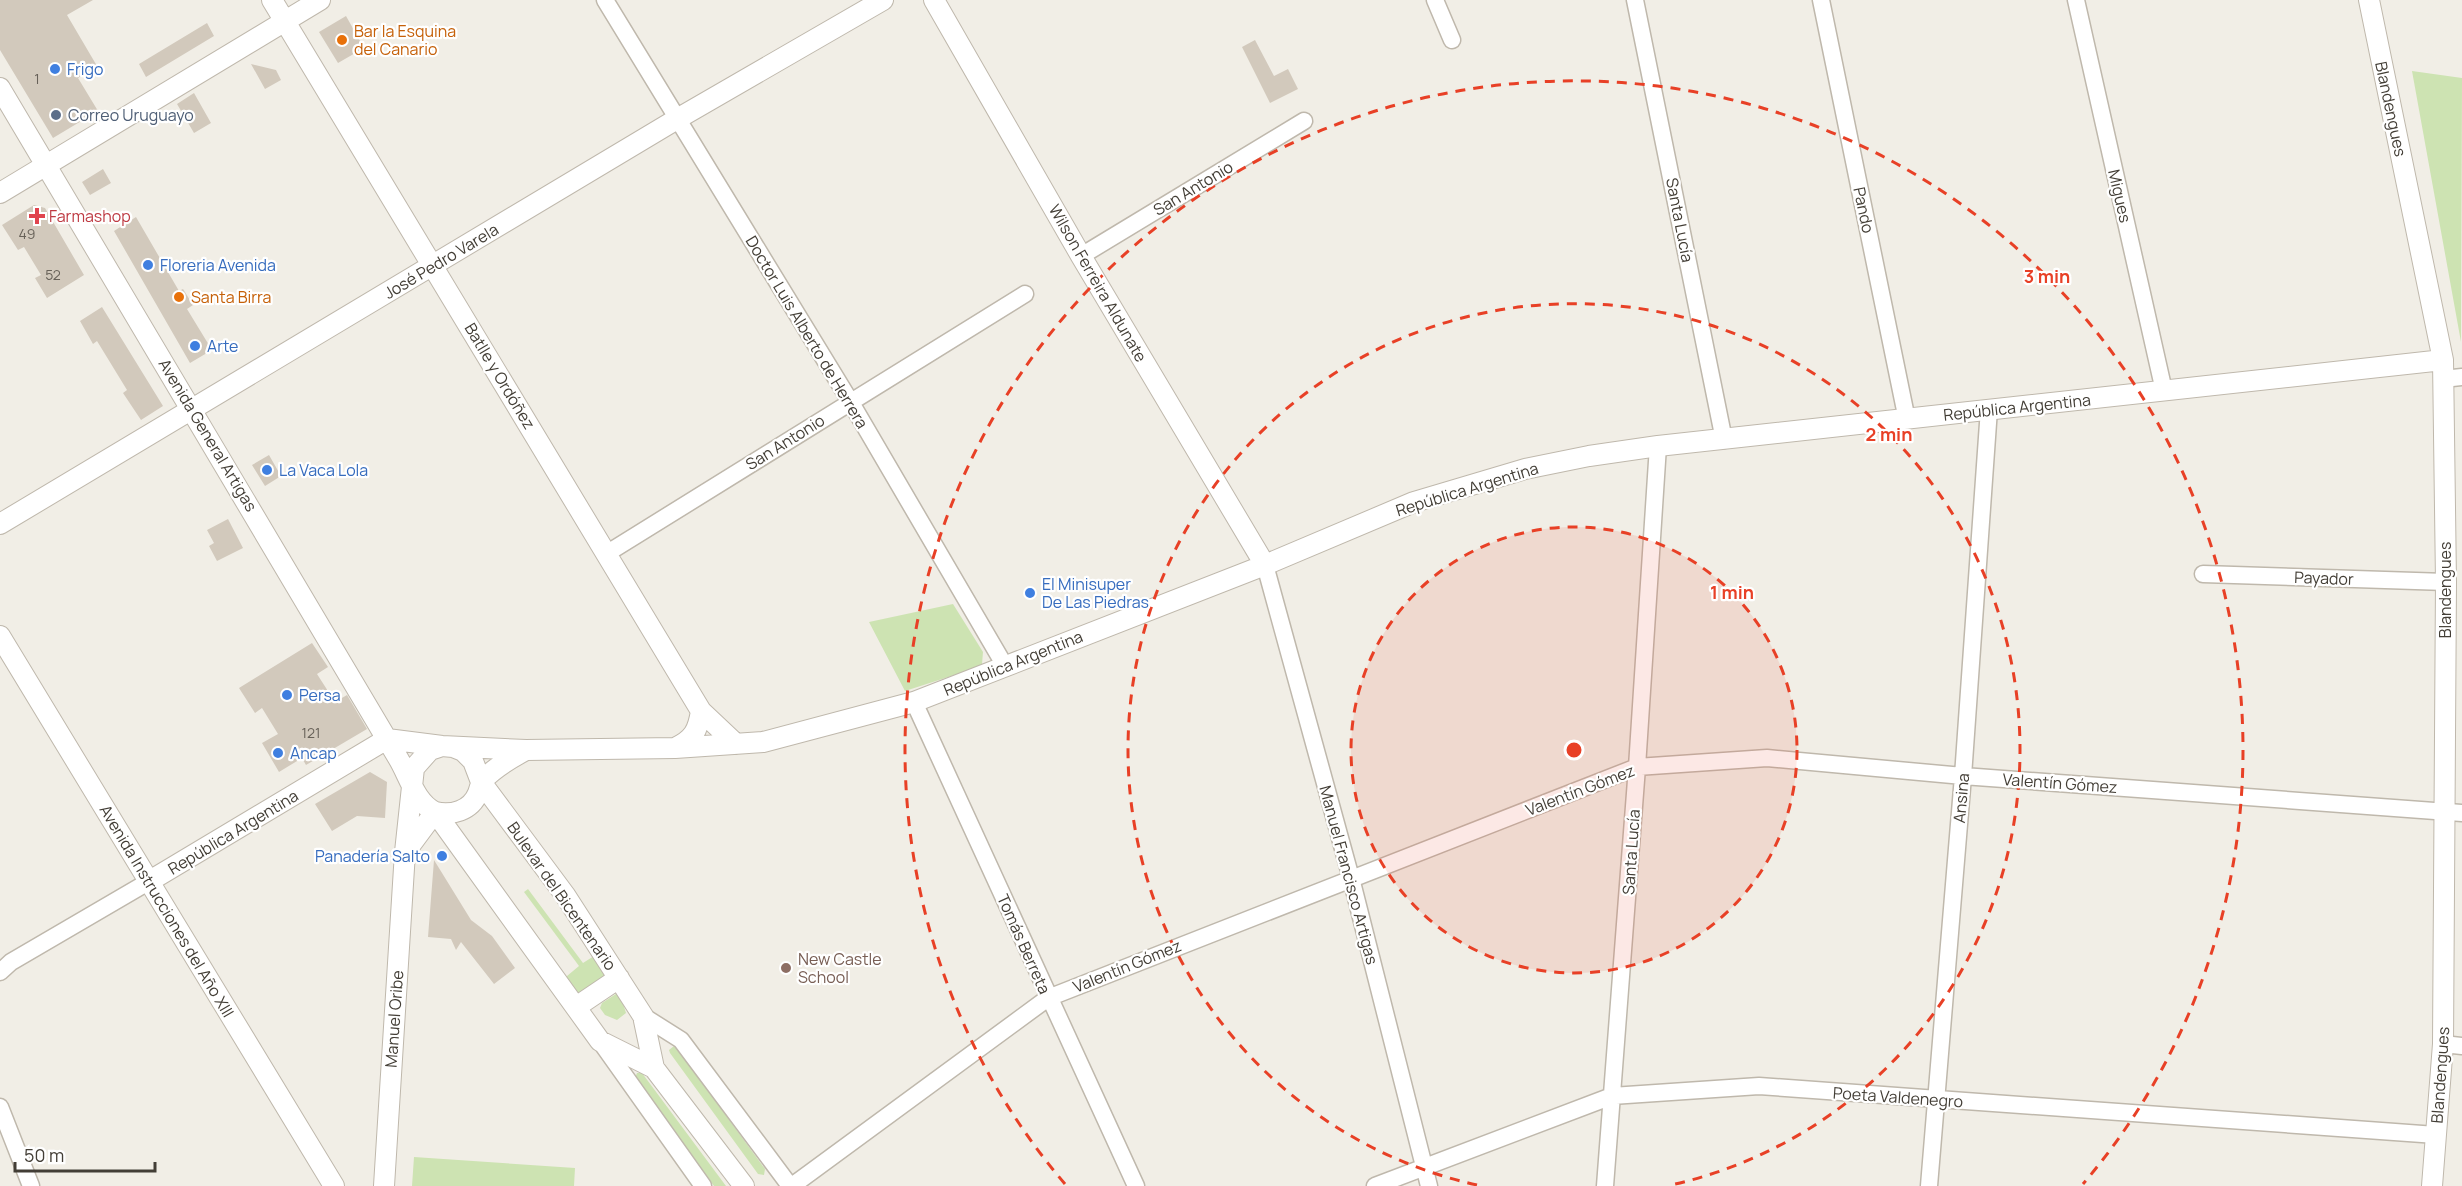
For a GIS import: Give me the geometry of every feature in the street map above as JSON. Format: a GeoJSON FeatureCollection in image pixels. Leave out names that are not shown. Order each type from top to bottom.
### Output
{"type":"FeatureCollection","features":[{"type":"Feature","properties":{"kind":"street","name":"Batlle y Ordóñez"},"geometry":{"type":"LineString","coordinates":[[272,0],[434,265],[701,711],[736,744]]}},
{"type":"Feature","properties":{"kind":"street"},"geometry":{"type":"LineString","coordinates":[[0,193],[320,0]]}},
{"type":"Feature","properties":{"kind":"street","name":"Doctor Luis Alberto de Herrera"},"geometry":{"type":"LineString","coordinates":[[606,0],[850,401],[1005,666]]}},
{"type":"Feature","properties":{"kind":"street","name":"José Pedro Varela"},"geometry":{"type":"LineString","coordinates":[[0,524],[677,119],[883,0]]}},
{"type":"Feature","properties":{"kind":"street","name":"Wilson Ferreira Aldunate"},"geometry":{"type":"LineString","coordinates":[[934,0],[1265,565]]}},
{"type":"Feature","properties":{"kind":"street"},"geometry":{"type":"LineString","coordinates":[[1435,0],[1452,40]]}},
{"type":"Feature","properties":{"kind":"street","name":"Santa Lucía"},"geometry":{"type":"LineString","coordinates":[[1635,0],[1724,440]]}},
{"type":"Feature","properties":{"kind":"street","name":"Pando"},"geometry":{"type":"LineString","coordinates":[[1821,0],[1907,420]]}},
{"type":"Feature","properties":{"kind":"street","name":"Migues"},"geometry":{"type":"LineString","coordinates":[[2076,0],[2164,391]]}},
{"type":"Feature","properties":{"kind":"street","name":"Blandengues"},"geometry":{"type":"LineString","coordinates":[[2369,0],[2449,372],[2446,582],[2454,812],[2452,1045],[2436,1135],[2432,1186]]}},
{"type":"Feature","properties":{"kind":"street","name":"Avenida General Artigas"},"geometry":{"type":"LineString","coordinates":[[0,88],[413,784]]}},
{"type":"Feature","properties":{"kind":"street","name":"San Antonio"},"geometry":{"type":"LineString","coordinates":[[1082,256],[1304,121]]}},
{"type":"Feature","properties":{"kind":"street","name":"San Antonio"},"geometry":{"type":"LineString","coordinates":[[606,554],[1025,294]]}},
{"type":"Feature","properties":{"kind":"street","name":"República Argentina"},"geometry":{"type":"LineString","coordinates":[[0,972],[11,962],[387,739],[442,746],[526,750],[675,748],[763,742],[914,702],[1265,565],[1414,502],[1525,469],[1589,456],[1658,446],[1907,420],[1989,409],[2164,391],[2449,372]]}},
{"type":"Feature","properties":{"kind":"street","name":"Ansina"},"geometry":{"type":"LineString","coordinates":[[1929,1186],[1963,776],[1989,409]]}},
{"type":"Feature","properties":{"kind":"street","name":"Santa Lucía"},"geometry":{"type":"LineString","coordinates":[[1605,1186],[1637,767],[1658,446]]}},
{"type":"Feature","properties":{"kind":"street","name":"Manuel Francisco Artigas"},"geometry":{"type":"LineString","coordinates":[[1265,565],[1351,878],[1429,1186]]}},
{"type":"Feature","properties":{"kind":"street","name":"Payador"},"geometry":{"type":"LineString","coordinates":[[2203,574],[2446,582]]}},
{"type":"Feature","properties":{"kind":"street","name":"Avenida Instrucciones del Año XIII"},"geometry":{"type":"LineString","coordinates":[[0,636],[334,1186]]}},
{"type":"Feature","properties":{"kind":"street","name":"Tomás Berreta"},"geometry":{"type":"LineString","coordinates":[[914,702],[1136,1186]]}},
{"type":"Feature","properties":{"kind":"street"},"geometry":{"type":"LineString","coordinates":[[675,748],[694,736],[699,727],[701,711]]}},
{"type":"Feature","properties":{"kind":"street"},"geometry":{"type":"LineString","coordinates":[[405,852],[414,768],[430,750],[442,746]]}},
{"type":"Feature","properties":{"kind":"street","name":"Bulevar del Bicentenario"},"geometry":{"type":"LineString","coordinates":[[442,746],[463,751],[473,761],[481,782],[565,895],[643,1016],[654,1068],[744,1186]]}},
{"type":"Feature","properties":{"kind":"street"},"geometry":{"type":"LineString","coordinates":[[405,852],[435,812],[445,815],[463,809],[478,795],[481,782],[500,766],[526,750]]}},
{"type":"Feature","properties":{"kind":"street","name":"Valentín Gómez"},"geometry":{"type":"LineString","coordinates":[[791,1186],[1048,998],[1637,767],[1767,758],[1963,776],[2454,812]]}},
{"type":"Feature","properties":{"kind":"street","name":"Bulevar del Bicentenario"},"geometry":{"type":"LineString","coordinates":[[413,784],[418,798],[426,808],[435,812],[600,1041],[654,1068]]}},
{"type":"Feature","properties":{"kind":"street","name":"Manuel Oribe"},"geometry":{"type":"LineString","coordinates":[[384,1186],[405,852]]}},
{"type":"Feature","properties":{"kind":"street"},"geometry":{"type":"LineString","coordinates":[[576,1007],[619,978]]}},
{"type":"Feature","properties":{"kind":"street"},"geometry":{"type":"LineString","coordinates":[[643,1016],[681,1040],[791,1186]]}},
{"type":"Feature","properties":{"kind":"street"},"geometry":{"type":"LineString","coordinates":[[600,1041],[703,1186]]}},
{"type":"Feature","properties":{"kind":"street","name":"Poeta Valdenegro"},"geometry":{"type":"LineString","coordinates":[[1375,1186],[1612,1096],[1759,1086],[2436,1135]]}},
{"type":"Feature","properties":{"kind":"street"},"geometry":{"type":"LineString","coordinates":[[0,1107],[31,1186]]}},
{"type":"Feature","properties":{"kind":"street"},"geometry":{"type":"LineString","coordinates":[[689,1186],[690,1169]]}},
{"type":"Feature","properties":{"kind":"green space"},"geometry":{"type":"Polygon","coordinates":[[[2412,71],[2462,78],[2461,342],[2412,71]]]}},
{"type":"Feature","properties":{"kind":"green space"},"geometry":{"type":"Polygon","coordinates":[[[953,604],[983,652],[982,664],[905,691],[869,622],[953,604]]]}},
{"type":"Feature","properties":{"kind":"green space"},"geometry":{"type":"Polygon","coordinates":[[[528,889],[583,963],[594,956],[607,977],[578,995],[567,981],[567,976],[579,966],[524,892],[528,889]]]}},
{"type":"Feature","properties":{"kind":"green space"},"geometry":{"type":"Polygon","coordinates":[[[620,994],[626,1013],[617,1020],[605,1015],[600,1008],[602,1003],[620,994]]]}},
{"type":"Feature","properties":{"kind":"green space"},"geometry":{"type":"Polygon","coordinates":[[[674,1046],[765,1169],[764,1175],[758,1174],[670,1053],[669,1050],[674,1046]]]}},
{"type":"Feature","properties":{"kind":"green space"},"geometry":{"type":"Polygon","coordinates":[[[637,1073],[642,1073],[726,1186],[714,1186],[635,1078],[637,1073]]]}},
{"type":"Feature","properties":{"kind":"green space"},"geometry":{"type":"Polygon","coordinates":[[[414,1157],[575,1168],[574,1186],[412,1186],[414,1157]]]}},
{"type":"Feature","properties":{"kind":"building"},"geometry":{"type":"Polygon","coordinates":[[[0,0],[93,0],[67,15],[97,66],[78,78],[98,111],[53,138],[0,50],[0,0]]]}},
{"type":"Feature","properties":{"kind":"building","name":"Bar la Esquina del Canario"},"geometry":{"type":"Polygon","coordinates":[[[346,16],[364,48],[338,63],[319,32],[346,16]]]}},
{"type":"Feature","properties":{"kind":"building"},"geometry":{"type":"Polygon","coordinates":[[[207,23],[214,36],[146,77],[139,64],[207,23]]]}},
{"type":"Feature","properties":{"kind":"building"},"geometry":{"type":"Polygon","coordinates":[[[1255,40],[1274,76],[1288,69],[1298,89],[1270,103],[1242,47],[1255,40]]]}},
{"type":"Feature","properties":{"kind":"building"},"geometry":{"type":"Polygon","coordinates":[[[251,64],[276,70],[281,80],[265,89],[251,64]]]}},
{"type":"Feature","properties":{"kind":"building"},"geometry":{"type":"Polygon","coordinates":[[[194,93],[211,123],[194,133],[177,104],[194,93]]]}},
{"type":"Feature","properties":{"kind":"building"},"geometry":{"type":"Polygon","coordinates":[[[103,169],[111,183],[90,195],[82,182],[103,169]]]}},
{"type":"Feature","properties":{"kind":"building"},"geometry":{"type":"Polygon","coordinates":[[[34,205],[45,208],[84,275],[47,298],[35,278],[41,275],[24,247],[18,250],[2,225],[34,205]]]}},
{"type":"Feature","properties":{"kind":"building"},"geometry":{"type":"Polygon","coordinates":[[[136,217],[179,291],[183,289],[193,305],[187,309],[212,350],[190,363],[114,231],[136,217]]]}},
{"type":"Feature","properties":{"kind":"building"},"geometry":{"type":"Polygon","coordinates":[[[102,307],[163,406],[141,420],[123,393],[127,390],[97,341],[93,344],[80,321],[102,307]]]}},
{"type":"Feature","properties":{"kind":"building","name":"La Vaca Lola"},"geometry":{"type":"Polygon","coordinates":[[[269,455],[281,476],[265,486],[252,465],[269,455]]]}},
{"type":"Feature","properties":{"kind":"building"},"geometry":{"type":"Polygon","coordinates":[[[228,519],[243,548],[217,561],[209,546],[214,543],[207,530],[228,519]]]}},
{"type":"Feature","properties":{"kind":"building"},"geometry":{"type":"Polygon","coordinates":[[[312,643],[328,667],[317,674],[335,702],[347,695],[367,729],[306,765],[302,758],[279,772],[262,743],[278,734],[262,708],[255,713],[239,688],[312,643]]]}},
{"type":"Feature","properties":{"kind":"building"},"geometry":{"type":"Polygon","coordinates":[[[370,772],[387,782],[385,818],[357,816],[332,831],[315,804],[370,772]]]}},
{"type":"Feature","properties":{"kind":"building"},"geometry":{"type":"Polygon","coordinates":[[[434,860],[471,920],[492,936],[515,968],[494,984],[461,942],[456,950],[451,939],[428,937],[434,860]]]}},
{"type":"Feature","properties":{"kind":"place","name":"Bar la Esquina del Canario"},"geometry":{"type":"Point","coordinates":[342,40]}},
{"type":"Feature","properties":{"kind":"place","name":"Frigo"},"geometry":{"type":"Point","coordinates":[55,69]}},
{"type":"Feature","properties":{"kind":"place","name":"Correo Uruguayo"},"geometry":{"type":"Point","coordinates":[56,115]}},
{"type":"Feature","properties":{"kind":"place","name":"Farmashop"},"geometry":{"type":"Point","coordinates":[37,216]}},
{"type":"Feature","properties":{"kind":"place","name":"Floreria Avenida"},"geometry":{"type":"Point","coordinates":[148,265]}},
{"type":"Feature","properties":{"kind":"place","name":"Santa Birra"},"geometry":{"type":"Point","coordinates":[179,297]}},
{"type":"Feature","properties":{"kind":"place","name":"Arte"},"geometry":{"type":"Point","coordinates":[195,346]}},
{"type":"Feature","properties":{"kind":"place","name":"La Vaca Lola"},"geometry":{"type":"Point","coordinates":[267,470]}},
{"type":"Feature","properties":{"kind":"place","name":"El Minisuper De Las Piedras"},"geometry":{"type":"Point","coordinates":[1030,593]}},
{"type":"Feature","properties":{"kind":"place","name":"Persa"},"geometry":{"type":"Point","coordinates":[287,695]}},
{"type":"Feature","properties":{"kind":"place","name":"Ancap"},"geometry":{"type":"Point","coordinates":[278,753]}},
{"type":"Feature","properties":{"kind":"place","name":"Panadería Salto"},"geometry":{"type":"Point","coordinates":[442,856]}},
{"type":"Feature","properties":{"kind":"place","name":"New Castle School"},"geometry":{"type":"Point","coordinates":[786,968]}}]}
